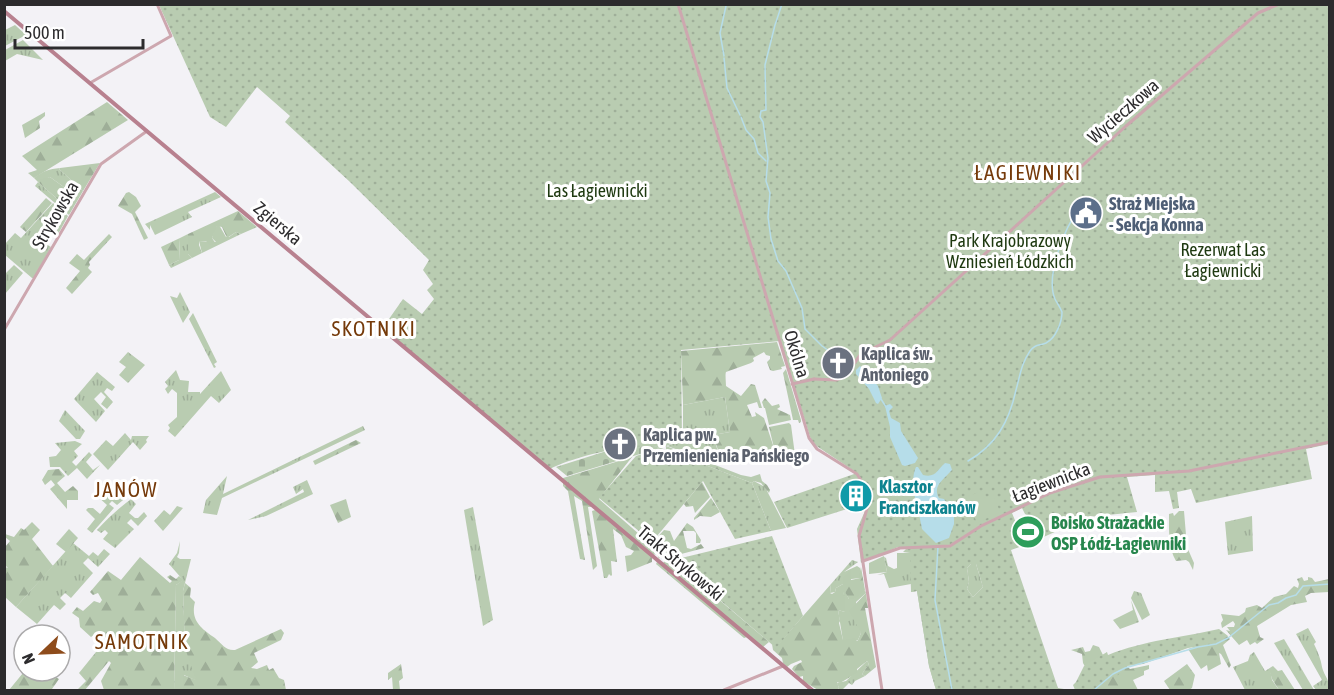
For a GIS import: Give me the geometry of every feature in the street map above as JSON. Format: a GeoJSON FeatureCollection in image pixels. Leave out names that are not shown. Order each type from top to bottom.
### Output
{"type":"FeatureCollection","features":[{"type":"Feature","properties":{"kind":"main road","name":"Zgierska"},"geometry":{"type":"LineString","coordinates":[[4,11],[533,456]]}},
{"type":"Feature","properties":{"kind":"main road","name":"Trakt Strykowski"},"geometry":{"type":"LineString","coordinates":[[533,456],[812,690]]}},
{"type":"Feature","properties":{"kind":"street"},"geometry":{"type":"LineString","coordinates":[[90,83],[171,36],[158,4]]}},
{"type":"Feature","properties":{"kind":"street","name":"Okólna"},"geometry":{"type":"LineString","coordinates":[[678,4],[811,442],[857,474],[868,490],[869,501],[859,534],[882,690]]}},
{"type":"Feature","properties":{"kind":"street","name":"Wycieczkowa"},"geometry":{"type":"LineString","coordinates":[[792,384],[843,376],[860,353],[884,344],[1117,133],[1186,74],[1261,11],[1280,4]]}},
{"type":"Feature","properties":{"kind":"street","name":"Strykowska"},"geometry":{"type":"LineString","coordinates":[[4,330],[101,164],[147,131]]}},
{"type":"Feature","properties":{"kind":"street","name":"Łagiewnicka"},"geometry":{"type":"LineString","coordinates":[[863,561],[903,548],[952,545],[981,526],[1050,492],[1098,478],[1189,471],[1329,442]]}},
{"type":"Feature","properties":{"kind":"street"},"geometry":{"type":"LineString","coordinates":[[724,690],[783,666]]}},
{"type":"Feature","properties":{"kind":"green space","name":"Las Łagiewnicki"},"geometry":{"type":"Polygon","coordinates":[[[159,5],[1329,5],[1329,444],[1306,449],[1312,479],[1196,503],[1191,489],[1177,492],[1179,508],[1173,509],[1169,491],[1155,492],[1155,475],[1127,477],[1137,512],[1088,517],[1037,540],[1022,508],[1012,513],[1025,545],[1011,550],[1058,688],[1070,690],[936,690],[929,666],[917,591],[911,592],[910,553],[903,552],[906,549],[898,547],[861,563],[857,529],[869,502],[787,528],[774,502],[857,473],[812,443],[780,341],[681,350],[682,440],[661,448],[752,483],[771,531],[735,539],[703,481],[652,542],[599,498],[636,456],[660,448],[637,446],[604,451],[550,469],[392,336],[393,334],[384,326],[403,299],[422,314],[434,299],[427,290],[433,284],[423,270],[429,260],[285,122],[290,116],[257,87],[226,127],[210,117],[159,5]],[[971,564],[967,568],[969,582],[967,589],[973,597],[983,587],[976,564],[971,564]]]}},
{"type":"Feature","properties":{"kind":"green space"},"geometry":{"type":"Polygon","coordinates":[[[15,25],[26,35],[5,46],[5,30],[15,25]]]}},
{"type":"Feature","properties":{"kind":"green space"},"geometry":{"type":"Polygon","coordinates":[[[23,40],[43,60],[17,54],[5,61],[5,50],[23,40]]]}},
{"type":"Feature","properties":{"kind":"green space"},"geometry":{"type":"Polygon","coordinates":[[[107,102],[128,120],[34,178],[28,173],[37,170],[22,156],[107,102]]]}},
{"type":"Feature","properties":{"kind":"green space"},"geometry":{"type":"Polygon","coordinates":[[[45,112],[45,116],[39,121],[40,128],[25,138],[22,125],[45,112]]]}},
{"type":"Feature","properties":{"kind":"green space"},"geometry":{"type":"Polygon","coordinates":[[[100,163],[83,191],[59,169],[60,168],[100,163]]]}},
{"type":"Feature","properties":{"kind":"green space"},"geometry":{"type":"Polygon","coordinates":[[[60,168],[83,191],[69,215],[35,186],[38,182],[34,178],[43,172],[60,168]],[[50,177],[38,182],[63,204],[72,193],[50,177]]]}},
{"type":"Feature","properties":{"kind":"green space"},"geometry":{"type":"Polygon","coordinates":[[[50,177],[72,193],[63,204],[38,182],[50,177]]]}},
{"type":"Feature","properties":{"kind":"green space"},"geometry":{"type":"Polygon","coordinates":[[[129,192],[136,197],[141,206],[135,212],[148,238],[144,240],[132,214],[118,206],[129,192]]]}},
{"type":"Feature","properties":{"kind":"green space"},"geometry":{"type":"Polygon","coordinates":[[[215,192],[221,197],[188,212],[192,217],[155,235],[150,225],[150,230],[145,224],[215,192]]]}},
{"type":"Feature","properties":{"kind":"green space"},"geometry":{"type":"Polygon","coordinates":[[[46,198],[52,203],[26,232],[20,227],[46,198]]]}},
{"type":"Feature","properties":{"kind":"green space"},"geometry":{"type":"Polygon","coordinates":[[[53,203],[68,216],[57,236],[44,230],[37,239],[51,247],[32,278],[5,255],[5,244],[15,233],[21,238],[53,203]]]}},
{"type":"Feature","properties":{"kind":"green space"},"geometry":{"type":"Polygon","coordinates":[[[238,211],[257,227],[241,234],[236,232],[227,238],[222,227],[217,226],[212,238],[216,244],[210,245],[206,241],[199,241],[202,253],[192,258],[188,254],[188,234],[238,211]]]}},
{"type":"Feature","properties":{"kind":"green space"},"geometry":{"type":"Polygon","coordinates":[[[219,225],[226,237],[236,232],[241,234],[202,253],[199,241],[216,242],[212,238],[215,227],[219,225]]]}},
{"type":"Feature","properties":{"kind":"green space"},"geometry":{"type":"Polygon","coordinates":[[[109,234],[112,237],[89,262],[88,268],[92,272],[72,294],[66,288],[80,271],[69,263],[77,254],[84,260],[109,234]]]}},
{"type":"Feature","properties":{"kind":"green space"},"geometry":{"type":"Polygon","coordinates":[[[188,234],[188,254],[192,258],[171,268],[169,265],[179,260],[180,238],[188,234]]]}},
{"type":"Feature","properties":{"kind":"green space"},"geometry":{"type":"Polygon","coordinates":[[[180,238],[179,260],[169,265],[161,247],[180,238]]]}},
{"type":"Feature","properties":{"kind":"green space"},"geometry":{"type":"Polygon","coordinates":[[[14,265],[23,273],[5,294],[5,274],[14,265]]]}},
{"type":"Feature","properties":{"kind":"green space"},"geometry":{"type":"Polygon","coordinates":[[[180,292],[190,312],[183,323],[170,296],[177,298],[180,292]]]}},
{"type":"Feature","properties":{"kind":"green space"},"geometry":{"type":"Polygon","coordinates":[[[193,313],[217,362],[214,368],[189,319],[193,313]]]}},
{"type":"Feature","properties":{"kind":"green space"},"geometry":{"type":"Polygon","coordinates":[[[777,342],[785,366],[781,367],[782,369],[770,370],[767,362],[770,356],[764,352],[753,358],[754,361],[751,363],[726,372],[726,386],[741,396],[751,384],[755,385],[762,408],[759,408],[757,402],[747,405],[752,417],[756,416],[755,412],[764,418],[775,451],[757,457],[753,451],[747,453],[748,458],[745,460],[744,457],[734,460],[732,457],[720,456],[713,435],[730,432],[725,397],[683,405],[681,351],[777,342]]]}},
{"type":"Feature","properties":{"kind":"green space"},"geometry":{"type":"Polygon","coordinates":[[[128,352],[145,365],[128,383],[119,375],[126,367],[119,362],[128,352]]]}},
{"type":"Feature","properties":{"kind":"green space"},"geometry":{"type":"Polygon","coordinates":[[[786,369],[801,420],[799,423],[798,420],[793,420],[783,373],[786,369]]]}},
{"type":"Feature","properties":{"kind":"green space"},"geometry":{"type":"Polygon","coordinates":[[[176,370],[180,380],[189,381],[188,392],[200,392],[200,394],[221,371],[231,390],[219,403],[211,396],[175,437],[168,431],[170,428],[168,425],[177,417],[177,393],[172,389],[168,394],[165,389],[168,386],[165,382],[176,370]]]}},
{"type":"Feature","properties":{"kind":"green space"},"geometry":{"type":"Polygon","coordinates":[[[97,372],[115,387],[112,391],[107,388],[104,392],[113,402],[107,409],[101,404],[106,397],[101,392],[94,399],[105,411],[96,422],[74,399],[97,372]]]}},
{"type":"Feature","properties":{"kind":"green space"},"geometry":{"type":"Polygon","coordinates":[[[725,397],[730,432],[713,435],[722,465],[667,446],[683,440],[683,405],[725,397]]]}},
{"type":"Feature","properties":{"kind":"green space"},"geometry":{"type":"Polygon","coordinates":[[[765,398],[772,406],[779,404],[780,407],[777,409],[790,415],[791,420],[769,425],[762,402],[765,398]]]}},
{"type":"Feature","properties":{"kind":"green space"},"geometry":{"type":"Polygon","coordinates":[[[65,410],[85,431],[80,439],[76,439],[59,421],[65,410]]]}},
{"type":"Feature","properties":{"kind":"green space"},"geometry":{"type":"Polygon","coordinates":[[[789,423],[795,455],[789,460],[779,449],[774,448],[769,427],[789,423]]]}},
{"type":"Feature","properties":{"kind":"green space"},"geometry":{"type":"Polygon","coordinates":[[[363,426],[365,430],[222,498],[217,515],[203,513],[206,500],[227,476],[223,494],[363,426]]]}},
{"type":"Feature","properties":{"kind":"green space"},"geometry":{"type":"Polygon","coordinates":[[[125,433],[131,440],[132,436],[149,436],[140,450],[133,442],[108,470],[93,454],[106,440],[113,446],[125,433]]]}},
{"type":"Feature","properties":{"kind":"green space"},"geometry":{"type":"Polygon","coordinates":[[[615,438],[642,442],[660,448],[567,476],[556,467],[616,448],[615,438]]]}},
{"type":"Feature","properties":{"kind":"green space"},"geometry":{"type":"Polygon","coordinates":[[[356,440],[361,443],[315,465],[313,461],[356,440]]]}},
{"type":"Feature","properties":{"kind":"green space"},"geometry":{"type":"Polygon","coordinates":[[[75,441],[82,444],[74,451],[78,456],[72,462],[76,466],[89,452],[92,455],[86,462],[93,470],[100,465],[87,479],[77,468],[68,476],[60,467],[50,467],[49,457],[56,456],[61,450],[55,443],[75,441]]]}},
{"type":"Feature","properties":{"kind":"green space"},"geometry":{"type":"Polygon","coordinates":[[[666,446],[741,475],[751,477],[760,474],[762,481],[770,490],[769,493],[761,483],[754,481],[752,483],[666,450],[666,446]]]}},
{"type":"Feature","properties":{"kind":"green space"},"geometry":{"type":"Polygon","coordinates":[[[632,457],[599,499],[647,541],[652,543],[664,530],[670,531],[674,541],[687,523],[693,527],[701,540],[700,543],[696,543],[694,531],[683,531],[687,548],[691,549],[701,544],[704,548],[666,558],[666,552],[663,551],[659,559],[657,554],[652,555],[652,562],[627,572],[625,556],[631,555],[634,551],[626,547],[621,535],[613,529],[617,562],[611,561],[612,575],[609,574],[607,578],[604,578],[592,511],[595,510],[594,507],[588,507],[597,566],[593,570],[582,501],[574,496],[585,560],[580,559],[568,491],[563,486],[563,478],[632,457]]]}},
{"type":"Feature","properties":{"kind":"green space"},"geometry":{"type":"Polygon","coordinates":[[[59,469],[65,476],[57,483],[65,492],[73,486],[78,491],[78,500],[67,500],[67,509],[50,489],[55,485],[51,480],[45,485],[42,480],[48,470],[59,469]]]}},
{"type":"Feature","properties":{"kind":"green space"},"geometry":{"type":"Polygon","coordinates":[[[307,480],[313,494],[266,516],[248,520],[304,492],[303,489],[296,494],[293,487],[307,480]]]}},
{"type":"Feature","properties":{"kind":"green space"},"geometry":{"type":"Polygon","coordinates":[[[754,481],[765,487],[786,528],[771,531],[752,483],[754,481]]]}},
{"type":"Feature","properties":{"kind":"green space"},"geometry":{"type":"Polygon","coordinates":[[[702,482],[710,497],[695,513],[693,506],[686,507],[684,504],[702,482]]]}},
{"type":"Feature","properties":{"kind":"green space"},"geometry":{"type":"Polygon","coordinates":[[[119,485],[128,496],[117,505],[112,501],[109,504],[114,508],[92,533],[87,529],[95,519],[86,510],[93,508],[100,514],[107,505],[97,496],[103,489],[109,494],[119,485]]]}},
{"type":"Feature","properties":{"kind":"green space"},"geometry":{"type":"Polygon","coordinates":[[[982,491],[985,498],[993,494],[1000,512],[977,523],[966,497],[982,491]]]}},
{"type":"Feature","properties":{"kind":"green space"},"geometry":{"type":"Polygon","coordinates":[[[711,498],[720,512],[711,517],[700,516],[694,520],[694,518],[711,498]]]}},
{"type":"Feature","properties":{"kind":"green space"},"geometry":{"type":"Polygon","coordinates":[[[131,499],[136,504],[129,513],[135,518],[144,512],[147,516],[138,526],[131,519],[127,523],[134,529],[115,548],[103,539],[108,533],[105,530],[101,533],[97,530],[131,499]]]}},
{"type":"Feature","properties":{"kind":"green space"},"geometry":{"type":"Polygon","coordinates":[[[346,499],[351,517],[338,523],[330,505],[346,499]]]}},
{"type":"Feature","properties":{"kind":"green space"},"geometry":{"type":"Polygon","coordinates":[[[177,506],[183,508],[163,531],[154,521],[164,510],[170,515],[177,506]]]}},
{"type":"Feature","properties":{"kind":"green space"},"geometry":{"type":"Polygon","coordinates":[[[473,507],[493,620],[483,626],[464,510],[473,507]]]}},
{"type":"Feature","properties":{"kind":"green space"},"geometry":{"type":"Polygon","coordinates":[[[1179,511],[1184,511],[1187,547],[1194,563],[1193,570],[1186,560],[1176,561],[1172,550],[1169,514],[1173,513],[1174,516],[1179,511]]]}},
{"type":"Feature","properties":{"kind":"green space"},"geometry":{"type":"Polygon","coordinates":[[[1252,516],[1253,551],[1228,555],[1225,522],[1252,516]]]}},
{"type":"Feature","properties":{"kind":"green space"},"geometry":{"type":"Polygon","coordinates":[[[32,522],[40,530],[32,539],[53,566],[16,607],[5,597],[5,567],[8,568],[5,565],[5,547],[10,541],[5,534],[14,537],[21,528],[24,530],[32,522]]]}},
{"type":"Feature","properties":{"kind":"green space"},"geometry":{"type":"Polygon","coordinates":[[[69,529],[78,538],[66,552],[56,544],[69,529]]]}},
{"type":"Feature","properties":{"kind":"green space"},"geometry":{"type":"Polygon","coordinates":[[[772,536],[803,616],[776,648],[673,560],[772,536]]]}},
{"type":"Feature","properties":{"kind":"green space"},"geometry":{"type":"Polygon","coordinates":[[[180,541],[177,557],[191,559],[183,591],[185,642],[197,681],[184,675],[183,690],[174,690],[176,585],[183,580],[169,564],[177,553],[180,541]]]}},
{"type":"Feature","properties":{"kind":"green space"},"geometry":{"type":"Polygon","coordinates":[[[73,543],[89,556],[93,552],[98,556],[104,549],[110,554],[98,567],[88,558],[83,563],[93,573],[71,598],[65,593],[60,598],[66,604],[60,610],[54,605],[38,623],[16,607],[73,543]]]}},
{"type":"Feature","properties":{"kind":"green space"},"geometry":{"type":"Polygon","coordinates":[[[897,553],[912,553],[936,690],[929,666],[917,591],[911,592],[911,584],[889,588],[884,574],[877,575],[887,572],[884,557],[888,566],[897,568],[897,553]]]}},
{"type":"Feature","properties":{"kind":"green space"},"geometry":{"type":"Polygon","coordinates":[[[884,556],[887,572],[869,574],[869,563],[884,556]]]}},
{"type":"Feature","properties":{"kind":"green space"},"geometry":{"type":"Polygon","coordinates":[[[140,557],[170,583],[172,581],[167,577],[170,575],[176,579],[179,576],[184,580],[176,585],[174,690],[104,690],[101,681],[111,663],[109,661],[85,690],[77,690],[86,681],[79,673],[96,652],[109,641],[99,631],[91,637],[80,627],[79,618],[72,613],[77,607],[83,611],[94,601],[100,603],[102,600],[98,593],[93,595],[90,592],[108,571],[121,580],[140,557]]]}},
{"type":"Feature","properties":{"kind":"green space"},"geometry":{"type":"Polygon","coordinates":[[[672,560],[769,642],[763,647],[750,636],[744,638],[656,564],[657,562],[661,565],[665,561],[672,560]]]}},
{"type":"Feature","properties":{"kind":"green space"},"geometry":{"type":"Polygon","coordinates":[[[852,560],[858,562],[844,572],[857,566],[860,568],[860,578],[844,580],[835,592],[830,593],[831,584],[852,560]]]}},
{"type":"Feature","properties":{"kind":"green space"},"geometry":{"type":"Polygon","coordinates":[[[971,564],[976,564],[983,587],[973,597],[967,589],[969,582],[967,568],[971,564]]]}},
{"type":"Feature","properties":{"kind":"green space"},"geometry":{"type":"Polygon","coordinates":[[[861,567],[865,590],[854,599],[849,599],[843,592],[845,612],[838,610],[839,623],[843,640],[855,638],[858,640],[861,633],[849,611],[866,593],[868,608],[865,608],[876,667],[865,676],[862,674],[869,664],[867,661],[857,669],[857,673],[840,683],[837,682],[839,688],[837,690],[818,690],[803,681],[803,676],[799,677],[792,669],[802,662],[801,660],[787,667],[782,658],[773,650],[772,644],[776,647],[831,584],[830,593],[832,594],[843,584],[843,577],[851,570],[851,580],[860,578],[861,567]]]}},
{"type":"Feature","properties":{"kind":"green space"},"geometry":{"type":"Polygon","coordinates":[[[1302,577],[1304,581],[1308,580],[1308,577],[1315,582],[1329,579],[1329,592],[1311,593],[1305,596],[1307,602],[1291,605],[1257,626],[1260,637],[1264,639],[1257,644],[1255,642],[1250,645],[1247,640],[1239,645],[1226,630],[1230,631],[1227,627],[1234,627],[1233,621],[1222,628],[1221,614],[1239,616],[1245,612],[1246,608],[1257,605],[1262,608],[1274,597],[1286,594],[1294,586],[1298,588],[1297,579],[1302,577]]]}},
{"type":"Feature","properties":{"kind":"green space"},"geometry":{"type":"Polygon","coordinates":[[[185,583],[191,588],[190,597],[195,602],[194,614],[198,624],[227,648],[235,650],[281,629],[284,633],[281,640],[254,653],[258,662],[251,668],[257,669],[267,665],[269,670],[273,668],[279,678],[284,680],[286,690],[183,690],[183,675],[196,680],[185,648],[183,591],[185,583]]]}},
{"type":"Feature","properties":{"kind":"green space"},"geometry":{"type":"Polygon","coordinates":[[[865,590],[866,593],[856,602],[861,633],[858,640],[843,641],[838,610],[845,612],[843,592],[845,591],[849,599],[865,590]]]}},
{"type":"Feature","properties":{"kind":"green space"},"geometry":{"type":"Polygon","coordinates":[[[1134,591],[1141,593],[1150,615],[1142,620],[1131,598],[1134,591]]]}},
{"type":"Feature","properties":{"kind":"green space"},"geometry":{"type":"Polygon","coordinates":[[[1131,600],[1139,622],[1120,629],[1113,620],[1133,610],[1131,600]]]}},
{"type":"Feature","properties":{"kind":"green space"},"geometry":{"type":"Polygon","coordinates":[[[1308,628],[1316,642],[1314,644],[1328,680],[1329,690],[1316,690],[1313,686],[1322,680],[1296,634],[1308,628]]]}},
{"type":"Feature","properties":{"kind":"green space"},"geometry":{"type":"Polygon","coordinates":[[[1219,629],[1228,636],[1218,643],[1188,648],[1143,664],[1127,666],[1097,690],[1075,690],[1073,685],[1084,666],[1107,652],[1108,655],[1149,643],[1219,629]]]}},
{"type":"Feature","properties":{"kind":"green space"},"geometry":{"type":"Polygon","coordinates":[[[1227,636],[1230,639],[1223,645],[1231,665],[1229,668],[1219,653],[1221,664],[1208,671],[1207,665],[1201,669],[1188,649],[1227,636]]]}},
{"type":"Feature","properties":{"kind":"green space"},"geometry":{"type":"Polygon","coordinates":[[[1284,639],[1314,690],[1303,690],[1274,643],[1284,639]]]}},
{"type":"Feature","properties":{"kind":"green space"},"geometry":{"type":"Polygon","coordinates":[[[1093,645],[1099,647],[1104,657],[1121,661],[1130,669],[1149,665],[1144,675],[1133,680],[1138,690],[1077,690],[1088,672],[1083,663],[1082,654],[1071,650],[1083,647],[1085,652],[1090,651],[1093,645]]]}},
{"type":"Feature","properties":{"kind":"green space"},"geometry":{"type":"Polygon","coordinates":[[[1254,652],[1265,671],[1273,666],[1270,669],[1272,680],[1279,690],[1245,690],[1233,667],[1248,661],[1254,652]]]}},
{"type":"Feature","properties":{"kind":"green space"},"geometry":{"type":"Polygon","coordinates":[[[867,661],[869,664],[862,674],[865,676],[852,685],[849,683],[842,690],[837,690],[839,688],[837,683],[846,681],[867,661]]]}},
{"type":"Feature","properties":{"kind":"green space"},"geometry":{"type":"Polygon","coordinates":[[[401,664],[403,678],[399,681],[400,690],[393,690],[392,677],[388,680],[388,673],[401,664]]]}},
{"type":"Feature","properties":{"kind":"green space"},"geometry":{"type":"Polygon","coordinates":[[[1187,664],[1195,675],[1192,688],[1170,690],[1164,681],[1187,664]]]}},
{"type":"Feature","properties":{"kind":"green space"},"geometry":{"type":"Polygon","coordinates":[[[1273,666],[1278,671],[1282,670],[1295,690],[1279,690],[1269,669],[1273,666]]]}},
{"type":"Feature","properties":{"kind":"green space"},"geometry":{"type":"Polygon","coordinates":[[[15,683],[56,683],[53,690],[9,690],[15,683]]]}},
{"type":"Feature","properties":{"kind":"water"},"geometry":{"type":"Polygon","coordinates":[[[860,366],[878,386],[882,398],[878,404],[856,374],[860,366]]]}},
{"type":"Feature","properties":{"kind":"water"},"geometry":{"type":"Polygon","coordinates":[[[890,404],[893,407],[889,411],[891,418],[900,423],[901,431],[918,458],[915,463],[902,465],[890,437],[885,406],[890,404]]]}},
{"type":"Feature","properties":{"kind":"water"},"geometry":{"type":"Polygon","coordinates":[[[945,463],[950,464],[952,470],[938,486],[937,494],[939,498],[944,499],[954,515],[954,524],[949,538],[936,543],[922,529],[913,481],[916,467],[923,475],[931,475],[945,463]]]}},
{"type":"Feature","properties":{"kind":"waterway"},"geometry":{"type":"LineString","coordinates":[[782,4],[765,65],[766,110],[761,111],[760,117],[763,122],[768,158],[766,181],[770,193],[768,217],[771,239],[778,261],[786,271],[802,308],[805,329],[822,346],[850,366]]}},
{"type":"Feature","properties":{"kind":"waterway"},"geometry":{"type":"LineString","coordinates":[[724,56],[720,33],[726,6]]}},
{"type":"Feature","properties":{"kind":"waterway"},"geometry":{"type":"LineString","coordinates":[[724,58],[727,88],[740,115]]}},
{"type":"Feature","properties":{"kind":"waterway"},"geometry":{"type":"LineString","coordinates":[[741,117],[746,130],[754,139],[758,153],[766,161]]}},
{"type":"Feature","properties":{"kind":"waterway"},"geometry":{"type":"LineString","coordinates":[[968,461],[986,448],[1000,431],[1013,402],[1023,365],[1030,351],[1035,346],[1050,341],[1058,329],[1062,312],[1053,289],[1055,265],[1068,227],[1079,209]]}},
{"type":"Feature","properties":{"kind":"waterway"},"geometry":{"type":"LineString","coordinates":[[881,399],[886,407]]}},
{"type":"Feature","properties":{"kind":"waterway"},"geometry":{"type":"LineString","coordinates":[[938,546],[935,600],[952,690]]}},
{"type":"Feature","properties":{"kind":"waterway"},"geometry":{"type":"LineString","coordinates":[[1094,690],[1113,674],[1125,668],[1216,644],[1228,638],[1269,605],[1296,595],[1303,586],[1330,584]]}},
{"type":"Feature","properties":{"kind":"place","name":"Straż Miejska - Sekcja Konna"},"geometry":{"type":"Point","coordinates":[1086,213]}},
{"type":"Feature","properties":{"kind":"place","name":"Kaplica św. Antoniego"},"geometry":{"type":"Point","coordinates":[838,363]}},
{"type":"Feature","properties":{"kind":"place","name":"Kaplica pw. Przemienienia Pańskiego"},"geometry":{"type":"Point","coordinates":[620,444]}},
{"type":"Feature","properties":{"kind":"place","name":"Klasztor Franciszkanów"},"geometry":{"type":"Point","coordinates":[856,496]}},
{"type":"Feature","properties":{"kind":"place","name":"Boisko Strażackie OSP Łódź-Łagiewniki"},"geometry":{"type":"Point","coordinates":[1028,532]}},
{"type":"Feature","properties":{"kind":"district","name":"ŁAGIEWNIKI"},"geometry":{"type":"Point","coordinates":[1028,172]}},
{"type":"Feature","properties":{"kind":"district","name":"SKOTNIKI"},"geometry":{"type":"Point","coordinates":[374,328]}},
{"type":"Feature","properties":{"kind":"district","name":"JANÓW"},"geometry":{"type":"Point","coordinates":[126,489]}},
{"type":"Feature","properties":{"kind":"district","name":"SAMOTNIK"},"geometry":{"type":"Point","coordinates":[142,641]}},
{"type":"Feature","properties":{"kind":"park label","name":"Park Krajobrazowy Wzniesień Łódzkich"},"geometry":{"type":"Point","coordinates":[1010,250]}},
{"type":"Feature","properties":{"kind":"park label","name":"Rezerwat Las Łagiewnicki"},"geometry":{"type":"Point","coordinates":[1223,259]}}]}
